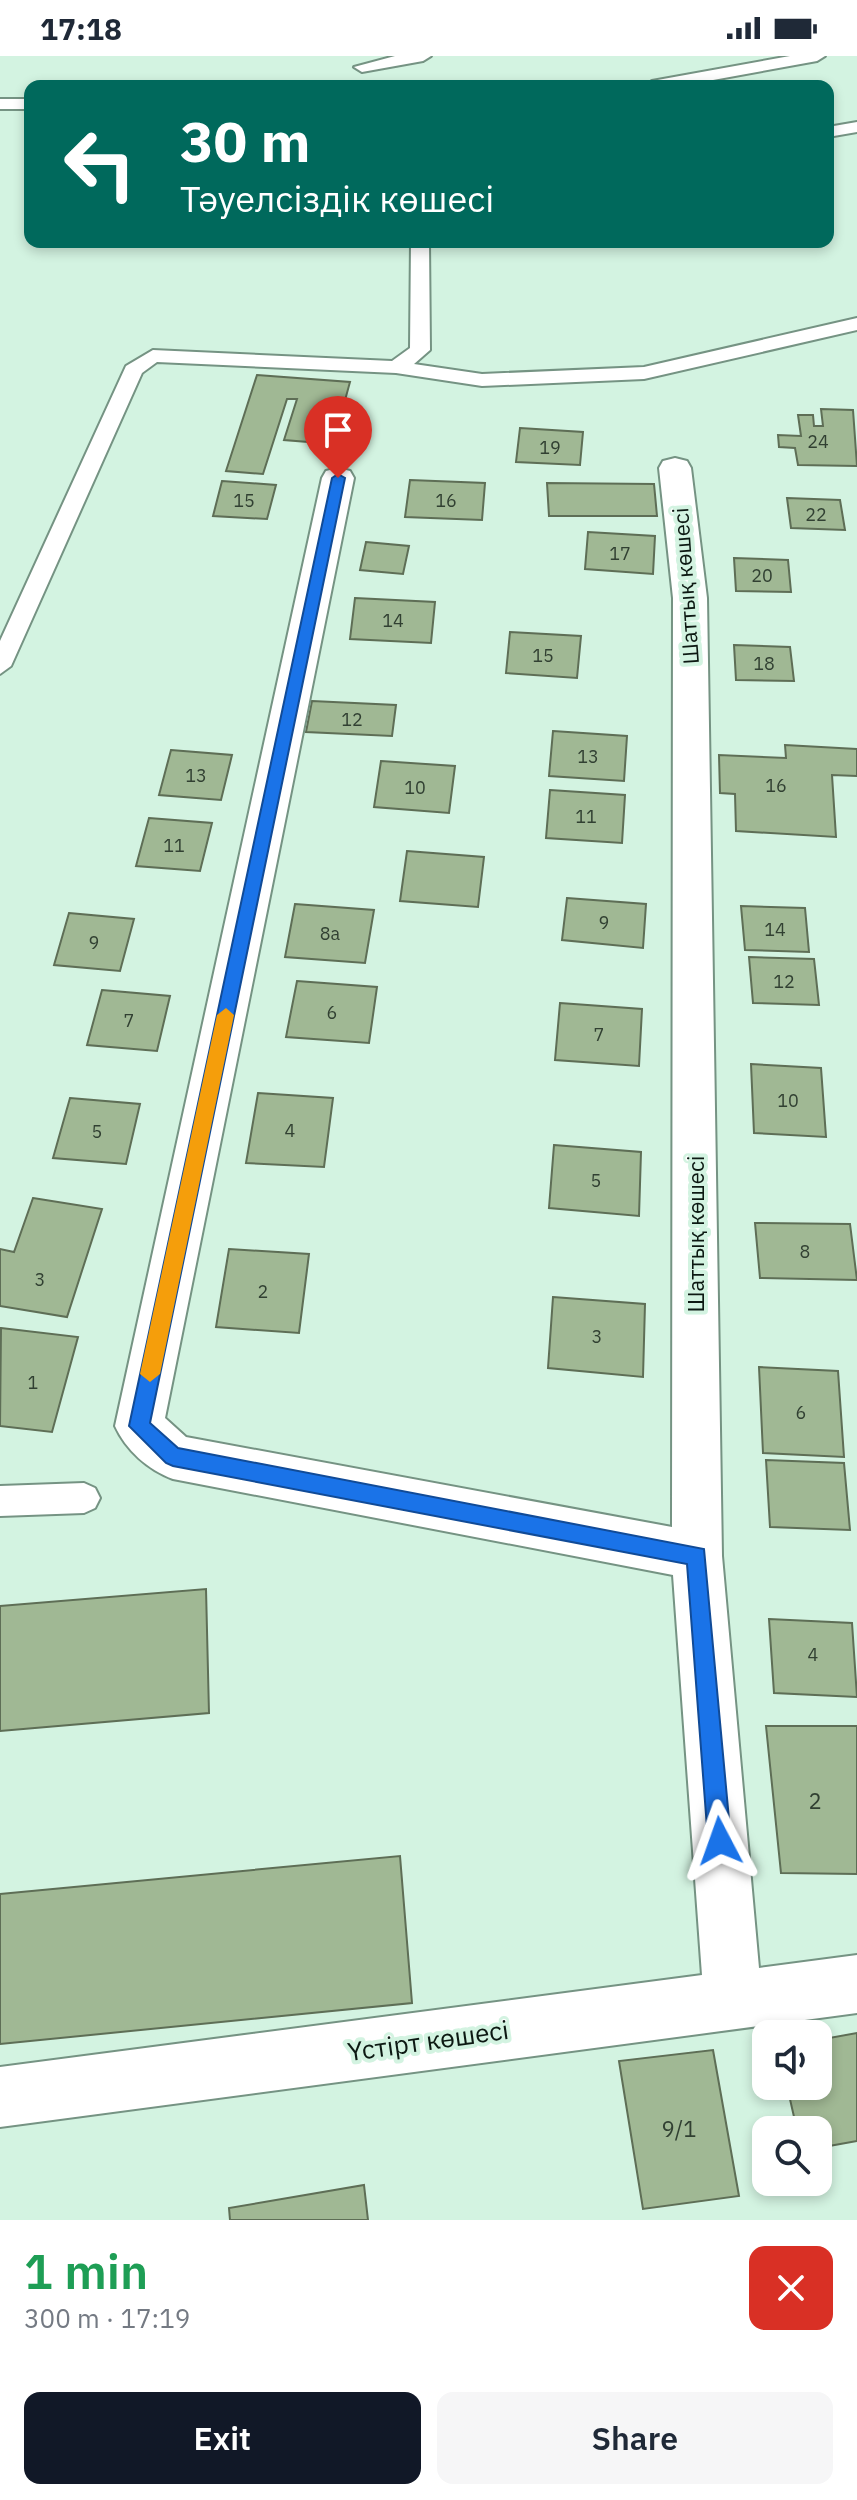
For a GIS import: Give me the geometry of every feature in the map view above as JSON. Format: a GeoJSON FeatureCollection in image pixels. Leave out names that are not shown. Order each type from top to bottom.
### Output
{"type":"FeatureCollection","features":[{"type":"Feature","properties":{"kind":"street","name":"Шаттық көшесі"},"geometry":{"type":"LineString","coordinates":[[675,468],[690,598],[697,1556],[733,2000]]}},
{"type":"Feature","properties":{"kind":"street"},"geometry":{"type":"LineString","coordinates":[[338,478],[139,1426],[173,1457],[697,1556]]}},
{"type":"Feature","properties":{"kind":"street","name":"Үстірт көшесі"},"geometry":{"type":"LineString","coordinates":[[0,2097],[857,1984]]}},
{"type":"Feature","properties":{"kind":"lane"},"geometry":{"type":"LineString","coordinates":[[357,62],[423,56]]}},
{"type":"Feature","properties":{"kind":"lane"},"geometry":{"type":"LineString","coordinates":[[685,80],[817,56]]}},
{"type":"Feature","properties":{"kind":"lane"},"geometry":{"type":"LineString","coordinates":[[357,62],[370,80]]}},
{"type":"Feature","properties":{"kind":"lane"},"geometry":{"type":"LineString","coordinates":[[0,104],[24,104]]}},
{"type":"Feature","properties":{"kind":"lane"},"geometry":{"type":"LineString","coordinates":[[834,131],[857,127]]}},
{"type":"Feature","properties":{"kind":"lane"},"geometry":{"type":"LineString","coordinates":[[396,367],[420,350],[420,248]]}},
{"type":"Feature","properties":{"kind":"lane"},"geometry":{"type":"LineString","coordinates":[[0,666],[133,370],[153,356],[396,367],[482,380],[644,373],[857,324]]}},
{"type":"Feature","properties":{"kind":"lane"},"geometry":{"type":"LineString","coordinates":[[0,1501],[84,1498]]}},
{"type":"Feature","properties":{"kind":"building"},"geometry":{"type":"Polygon","coordinates":[[[257,375],[350,382],[333,444],[284,440],[297,399],[287,399],[263,474],[226,471],[257,375]]]}},
{"type":"Feature","properties":{"kind":"building"},"geometry":{"type":"Polygon","coordinates":[[[821,409],[853,410],[857,466],[798,465],[795,448],[779,447],[778,435],[801,436],[798,415],[813,415],[814,426],[823,426],[821,409]]]}},
{"type":"Feature","properties":{"kind":"building"},"geometry":{"type":"Polygon","coordinates":[[[520,428],[583,432],[580,465],[516,462],[520,428]]]}},
{"type":"Feature","properties":{"kind":"building"},"geometry":{"type":"Polygon","coordinates":[[[410,480],[485,483],[482,520],[405,517],[410,480]]]}},
{"type":"Feature","properties":{"kind":"building"},"geometry":{"type":"Polygon","coordinates":[[[222,481],[276,485],[267,519],[213,516],[222,481]]]}},
{"type":"Feature","properties":{"kind":"building"},"geometry":{"type":"Polygon","coordinates":[[[547,483],[654,484],[657,516],[549,516],[547,483]]]}},
{"type":"Feature","properties":{"kind":"building"},"geometry":{"type":"Polygon","coordinates":[[[787,498],[840,500],[845,530],[791,528],[787,498]]]}},
{"type":"Feature","properties":{"kind":"building"},"geometry":{"type":"Polygon","coordinates":[[[588,532],[655,536],[653,574],[585,569],[588,532]]]}},
{"type":"Feature","properties":{"kind":"building"},"geometry":{"type":"Polygon","coordinates":[[[366,542],[409,546],[403,574],[360,570],[366,542]]]}},
{"type":"Feature","properties":{"kind":"building"},"geometry":{"type":"Polygon","coordinates":[[[734,558],[788,560],[791,592],[736,591],[734,558]]]}},
{"type":"Feature","properties":{"kind":"building"},"geometry":{"type":"Polygon","coordinates":[[[355,598],[435,602],[431,643],[350,639],[355,598]]]}},
{"type":"Feature","properties":{"kind":"building"},"geometry":{"type":"Polygon","coordinates":[[[510,632],[581,636],[577,678],[506,673],[510,632]]]}},
{"type":"Feature","properties":{"kind":"building"},"geometry":{"type":"Polygon","coordinates":[[[734,645],[790,647],[794,681],[736,680],[734,645]]]}},
{"type":"Feature","properties":{"kind":"building"},"geometry":{"type":"Polygon","coordinates":[[[312,701],[396,705],[392,736],[306,732],[312,701]]]}},
{"type":"Feature","properties":{"kind":"building"},"geometry":{"type":"Polygon","coordinates":[[[553,731],[627,736],[624,781],[549,776],[553,731]]]}},
{"type":"Feature","properties":{"kind":"building"},"geometry":{"type":"Polygon","coordinates":[[[785,745],[857,749],[857,776],[832,775],[836,837],[736,831],[735,794],[720,793],[719,755],[786,758],[785,745]]]}},
{"type":"Feature","properties":{"kind":"building"},"geometry":{"type":"Polygon","coordinates":[[[171,750],[232,755],[221,800],[159,795],[171,750]]]}},
{"type":"Feature","properties":{"kind":"building"},"geometry":{"type":"Polygon","coordinates":[[[381,761],[455,766],[449,813],[374,807],[381,761]]]}},
{"type":"Feature","properties":{"kind":"building"},"geometry":{"type":"Polygon","coordinates":[[[550,790],[625,795],[622,843],[546,838],[550,790]]]}},
{"type":"Feature","properties":{"kind":"building"},"geometry":{"type":"Polygon","coordinates":[[[149,818],[212,823],[200,871],[136,866],[149,818]]]}},
{"type":"Feature","properties":{"kind":"building"},"geometry":{"type":"Polygon","coordinates":[[[407,851],[484,857],[478,907],[400,901],[407,851]]]}},
{"type":"Feature","properties":{"kind":"building"},"geometry":{"type":"Polygon","coordinates":[[[567,898],[646,904],[643,948],[562,940],[567,898]]]}},
{"type":"Feature","properties":{"kind":"building"},"geometry":{"type":"Polygon","coordinates":[[[295,904],[374,910],[365,963],[285,957],[295,904]]]}},
{"type":"Feature","properties":{"kind":"building"},"geometry":{"type":"Polygon","coordinates":[[[741,906],[805,908],[809,952],[745,950],[741,906]]]}},
{"type":"Feature","properties":{"kind":"building"},"geometry":{"type":"Polygon","coordinates":[[[69,913],[134,919],[120,971],[54,965],[69,913]]]}},
{"type":"Feature","properties":{"kind":"building"},"geometry":{"type":"Polygon","coordinates":[[[749,957],[814,959],[819,1005],[753,1003],[749,957]]]}},
{"type":"Feature","properties":{"kind":"building"},"geometry":{"type":"Polygon","coordinates":[[[297,981],[377,987],[369,1043],[286,1037],[297,981]]]}},
{"type":"Feature","properties":{"kind":"building"},"geometry":{"type":"Polygon","coordinates":[[[102,990],[170,996],[157,1051],[87,1045],[102,990]]]}},
{"type":"Feature","properties":{"kind":"building"},"geometry":{"type":"Polygon","coordinates":[[[560,1003],[642,1009],[639,1066],[555,1060],[560,1003]]]}},
{"type":"Feature","properties":{"kind":"building"},"geometry":{"type":"Polygon","coordinates":[[[751,1064],[821,1068],[826,1137],[754,1133],[751,1064]]]}},
{"type":"Feature","properties":{"kind":"building"},"geometry":{"type":"Polygon","coordinates":[[[258,1093],[333,1098],[324,1167],[246,1163],[258,1093]]]}},
{"type":"Feature","properties":{"kind":"building"},"geometry":{"type":"Polygon","coordinates":[[[70,1098],[140,1104],[126,1164],[53,1158],[70,1098]]]}},
{"type":"Feature","properties":{"kind":"building"},"geometry":{"type":"Polygon","coordinates":[[[554,1145],[641,1152],[639,1216],[549,1208],[554,1145]]]}},
{"type":"Feature","properties":{"kind":"building"},"geometry":{"type":"Polygon","coordinates":[[[33,1198],[102,1209],[67,1317],[0,1306],[0,1249],[14,1252],[33,1198]]]}},
{"type":"Feature","properties":{"kind":"building"},"geometry":{"type":"Polygon","coordinates":[[[755,1223],[850,1224],[857,1280],[760,1278],[755,1223]]]}},
{"type":"Feature","properties":{"kind":"building"},"geometry":{"type":"Polygon","coordinates":[[[229,1249],[309,1254],[299,1333],[216,1327],[229,1249]]]}},
{"type":"Feature","properties":{"kind":"building"},"geometry":{"type":"Polygon","coordinates":[[[553,1297],[645,1304],[643,1377],[548,1368],[553,1297]]]}},
{"type":"Feature","properties":{"kind":"building"},"geometry":{"type":"Polygon","coordinates":[[[1,1328],[78,1337],[52,1432],[0,1426],[1,1328]]]}},
{"type":"Feature","properties":{"kind":"building"},"geometry":{"type":"Polygon","coordinates":[[[759,1367],[838,1371],[844,1457],[763,1453],[759,1367]]]}},
{"type":"Feature","properties":{"kind":"building"},"geometry":{"type":"Polygon","coordinates":[[[766,1460],[844,1463],[850,1530],[770,1527],[766,1460]]]}},
{"type":"Feature","properties":{"kind":"building"},"geometry":{"type":"Polygon","coordinates":[[[206,1589],[209,1713],[0,1731],[0,1606],[206,1589]]]}},
{"type":"Feature","properties":{"kind":"building"},"geometry":{"type":"Polygon","coordinates":[[[769,1619],[852,1623],[857,1697],[774,1693],[769,1619]]]}},
{"type":"Feature","properties":{"kind":"building"},"geometry":{"type":"Polygon","coordinates":[[[766,1726],[857,1726],[857,1874],[781,1873],[766,1726]]]}},
{"type":"Feature","properties":{"kind":"building"},"geometry":{"type":"Polygon","coordinates":[[[400,1856],[412,2003],[0,2044],[0,1894],[400,1856]]]}},
{"type":"Feature","properties":{"kind":"building"},"geometry":{"type":"Polygon","coordinates":[[[857,2033],[857,2141],[832,2145],[832,2116],[794,2116],[790,2100],[832,2100],[832,2037],[857,2033]]]}},
{"type":"Feature","properties":{"kind":"building"},"geometry":{"type":"Polygon","coordinates":[[[713,2050],[739,2196],[643,2209],[619,2061],[713,2050]]]}},
{"type":"Feature","properties":{"kind":"building"},"geometry":{"type":"Polygon","coordinates":[[[364,2185],[368,2220],[230,2220],[229,2208],[364,2185]]]}},
{"type":"Feature","properties":{"kind":"slow traffic"},"geometry":{"type":"LineString","coordinates":[[150,1374],[226,1015]]}},
{"type":"Feature","properties":{"kind":"route"},"geometry":{"type":"LineString","coordinates":[[338,478],[139,1426],[173,1457],[697,1556],[720,1841]]}}]}
